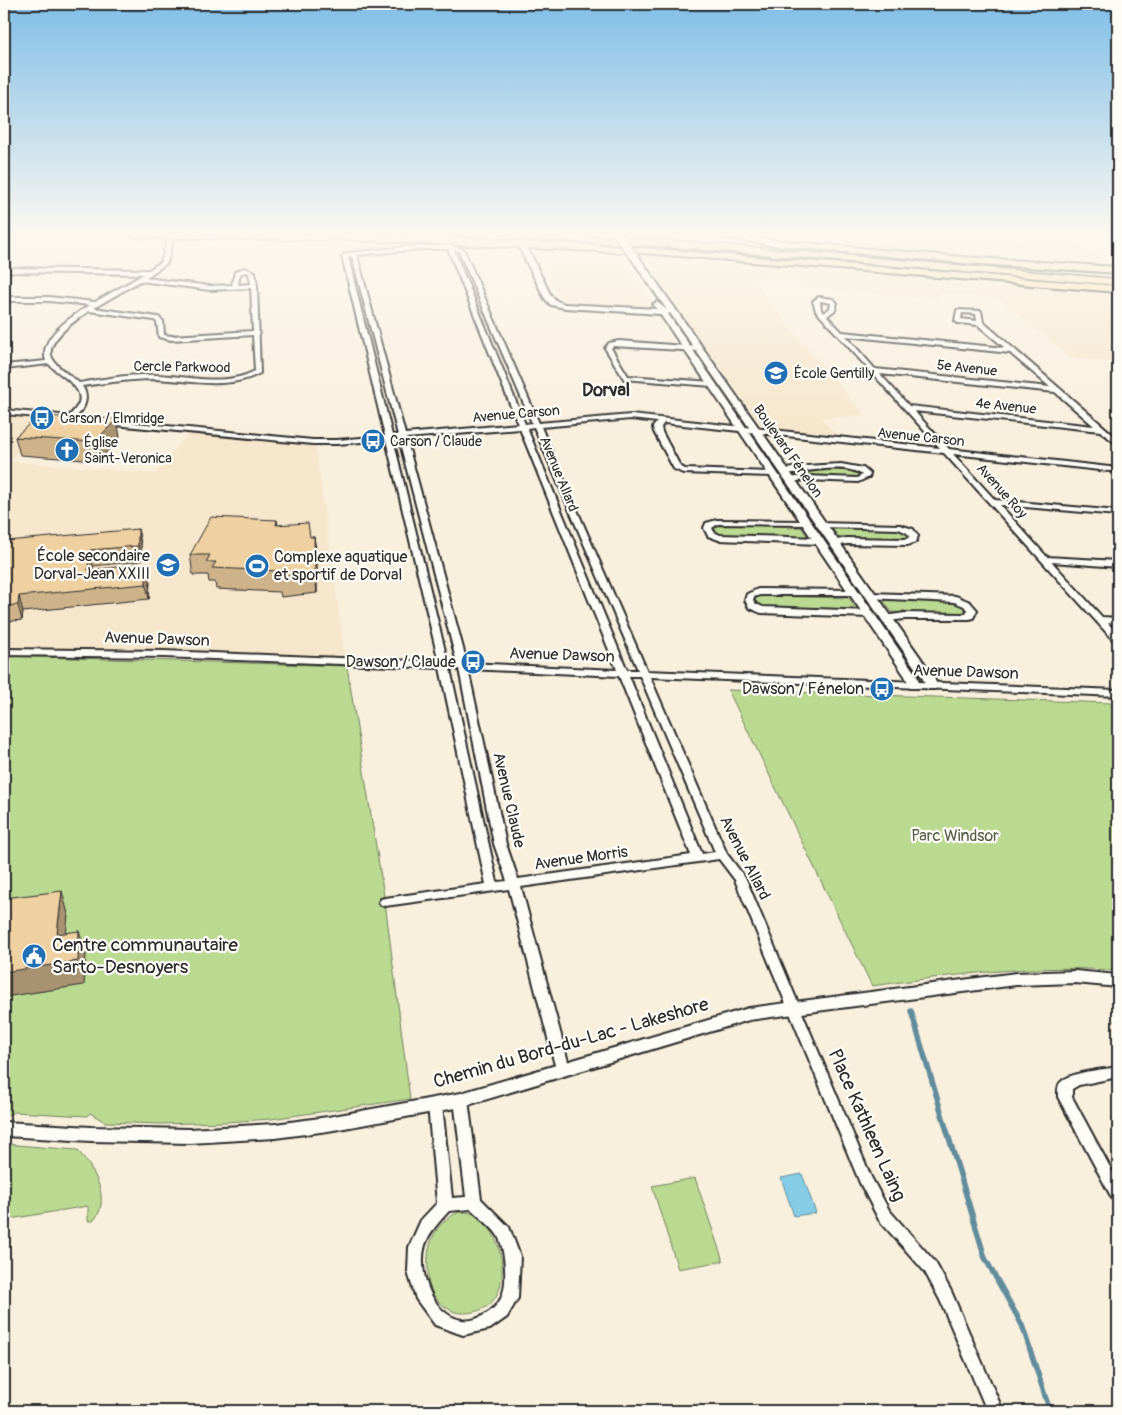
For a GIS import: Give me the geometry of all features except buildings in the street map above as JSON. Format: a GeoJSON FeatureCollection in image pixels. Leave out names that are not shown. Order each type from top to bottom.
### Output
{"type":"FeatureCollection","features":[{"type":"Feature","properties":{"kind":"street"},"geometry":{"type":"LineString","coordinates":[[69,301],[98,304]]}},
{"type":"Feature","properties":{"kind":"street"},"geometry":{"type":"LineString","coordinates":[[71,418],[83,400],[77,385],[50,362],[47,352],[50,344],[69,323],[103,301]]}},
{"type":"Feature","properties":{"kind":"street","name":"Cercle Parkwood"},"geometry":{"type":"LineString","coordinates":[[77,385],[115,379],[243,380],[258,372],[255,301]]}},
{"type":"Feature","properties":{"kind":"street","name":"Avenue Claude"},"geometry":{"type":"LineString","coordinates":[[356,301],[444,665],[492,887]]}},
{"type":"Feature","properties":{"kind":"street","name":"Avenue Claude"},"geometry":{"type":"LineString","coordinates":[[366,301],[462,665],[500,844],[514,884],[563,1069]]}},
{"type":"Feature","properties":{"kind":"street","name":"Avenue Allard"},"geometry":{"type":"LineString","coordinates":[[471,301],[524,426],[698,858]]}},
{"type":"Feature","properties":{"kind":"street","name":"Avenue Allard"},"geometry":{"type":"LineString","coordinates":[[483,301],[722,855],[740,879],[794,1007]]}},
{"type":"Feature","properties":{"kind":"street"},"geometry":{"type":"LineString","coordinates":[[552,301],[565,306],[672,312]]}},
{"type":"Feature","properties":{"kind":"street","name":"Boulevard Fénelon"},"geometry":{"type":"LineString","coordinates":[[655,301],[855,593],[911,676],[914,685]]}},
{"type":"Feature","properties":{"kind":"street","name":"Boulevard Fénelon"},"geometry":{"type":"LineString","coordinates":[[664,301],[872,596],[928,677],[931,686]]}},
{"type":"Feature","properties":{"kind":"street"},"geometry":{"type":"LineString","coordinates":[[90,309],[156,318],[160,321],[161,336],[171,338],[256,333]]}},
{"type":"Feature","properties":{"kind":"street","name":"Avenue Roy"},"geometry":{"type":"LineString","coordinates":[[824,316],[1118,640]]}},
{"type":"Feature","properties":{"kind":"street"},"geometry":{"type":"LineString","coordinates":[[980,323],[1118,443]]}},
{"type":"Feature","properties":{"kind":"street"},"geometry":{"type":"LineString","coordinates":[[841,334],[1013,351]]}},
{"type":"Feature","properties":{"kind":"street"},"geometry":{"type":"LineString","coordinates":[[698,348],[616,343],[611,344],[608,348],[626,378],[712,384]]}},
{"type":"Feature","properties":{"kind":"street"},"geometry":{"type":"LineString","coordinates":[[494,355],[506,354]]}},
{"type":"Feature","properties":{"kind":"street"},"geometry":{"type":"LineString","coordinates":[[370,361],[382,360]]}},
{"type":"Feature","properties":{"kind":"street"},"geometry":{"type":"LineString","coordinates":[[4,366],[23,366],[50,362]]}},
{"type":"Feature","properties":{"kind":"street","name":"5e Avenue"},"geometry":{"type":"LineString","coordinates":[[874,372],[1058,390]]}},
{"type":"Feature","properties":{"kind":"street","name":"4e Avenue"},"geometry":{"type":"LineString","coordinates":[[908,408],[1102,429]]}},
{"type":"Feature","properties":{"kind":"street"},"geometry":{"type":"LineString","coordinates":[[4,412],[84,420]]}},
{"type":"Feature","properties":{"kind":"street","name":"Avenue Carson"},"geometry":{"type":"LineString","coordinates":[[93,421],[314,442],[623,417],[1118,470]]}},
{"type":"Feature","properties":{"kind":"street"},"geometry":{"type":"LineString","coordinates":[[662,420],[658,427],[658,432],[675,463],[683,471],[773,474]]}},
{"type":"Feature","properties":{"kind":"street"},"geometry":{"type":"LineString","coordinates":[[849,466],[862,469],[866,474],[865,477],[858,480],[788,476],[849,466]]}},
{"type":"Feature","properties":{"kind":"street"},"geometry":{"type":"LineString","coordinates":[[993,502],[1118,513]]}},
{"type":"Feature","properties":{"kind":"street"},"geometry":{"type":"LineString","coordinates":[[806,522],[717,522],[710,524],[708,528],[711,534],[724,537],[819,541]]}},
{"type":"Feature","properties":{"kind":"street"},"geometry":{"type":"LineString","coordinates":[[821,525],[900,527],[910,531],[914,536],[913,540],[908,542],[847,541],[835,543]]}},
{"type":"Feature","properties":{"kind":"street","name":"Avenue Allard"},"geometry":{"type":"LineString","coordinates":[[566,532],[582,531]]}},
{"type":"Feature","properties":{"kind":"street"},"geometry":{"type":"LineString","coordinates":[[413,539],[429,538]]}},
{"type":"Feature","properties":{"kind":"street"},"geometry":{"type":"LineString","coordinates":[[1045,559],[1118,564]]}},
{"type":"Feature","properties":{"kind":"street"},"geometry":{"type":"LineString","coordinates":[[855,593],[758,592],[750,596],[748,600],[752,606],[762,610],[869,614]]}},
{"type":"Feature","properties":{"kind":"street"},"geometry":{"type":"LineString","coordinates":[[872,596],[956,600],[967,604],[972,610],[970,616],[961,617],[905,616],[887,618]]}},
{"type":"Feature","properties":{"kind":"street"},"geometry":{"type":"LineString","coordinates":[[1100,620],[1118,621]]}},
{"type":"Feature","properties":{"kind":"street","name":"Avenue Dawson"},"geometry":{"type":"LineString","coordinates":[[4,652],[149,654],[462,665],[1118,694]]}},
{"type":"Feature","properties":{"kind":"street","name":"Avenue Morris"},"geometry":{"type":"LineString","coordinates":[[385,902],[722,855]]}},
{"type":"Feature","properties":{"kind":"street","name":"Chemin du Bord-du-Lac - Lakeshore"},"geometry":{"type":"LineString","coordinates":[[4,1129],[146,1136],[233,1134],[328,1124],[461,1100],[749,1014],[1016,979],[1075,977],[1118,980]]}},
{"type":"Feature","properties":{"kind":"street","name":"Place Kathleen Laing"},"geometry":{"type":"LineString","coordinates":[[794,1007],[873,1198],[884,1214],[930,1267],[946,1296],[995,1411]]}},
{"type":"Feature","properties":{"kind":"street"},"geometry":{"type":"LineString","coordinates":[[1118,1072],[1076,1080],[1065,1086],[1065,1097],[1118,1196]]}},
{"type":"Feature","properties":{"kind":"street"},"geometry":{"type":"LineString","coordinates":[[461,1100],[474,1202],[504,1232],[512,1256],[510,1298],[501,1312],[484,1324],[463,1328],[441,1320],[424,1300],[416,1272],[417,1247],[426,1225],[445,1205],[474,1202]]}},
{"type":"Feature","properties":{"kind":"street"},"geometry":{"type":"LineString","coordinates":[[435,1105],[445,1205]]}},
{"type":"Feature","properties":{"kind":"shaded area"},"geometry":{"type":"Polygon","coordinates":[[[561,301],[649,301],[646,302],[651,306],[644,308],[561,301]]]}},
{"type":"Feature","properties":{"kind":"shaded area"},"geometry":{"type":"Polygon","coordinates":[[[674,301],[770,301],[793,331],[864,415],[821,418],[836,435],[769,428],[761,425],[674,301]]]}},
{"type":"Feature","properties":{"kind":"shaded area"},"geometry":{"type":"Polygon","coordinates":[[[1003,301],[1118,301],[1118,363],[1070,358],[1003,301]]]}},
{"type":"Feature","properties":{"kind":"shaded area","name":"École secondaire Dorval-Jean XXIII"},"geometry":{"type":"Polygon","coordinates":[[[4,414],[50,418],[10,461],[155,474],[189,433],[315,445],[345,658],[4,655],[4,414]]]}},
{"type":"Feature","properties":{"kind":"green space"},"geometry":{"type":"Polygon","coordinates":[[[850,469],[860,473],[860,476],[851,478],[798,475],[797,473],[850,469]]]}},
{"type":"Feature","properties":{"kind":"green space"},"geometry":{"type":"Polygon","coordinates":[[[721,524],[801,527],[808,537],[720,534],[714,528],[721,524]]]}},
{"type":"Feature","properties":{"kind":"green space"},"geometry":{"type":"Polygon","coordinates":[[[833,529],[895,530],[906,533],[908,536],[905,539],[898,540],[839,538],[833,529]]]}},
{"type":"Feature","properties":{"kind":"green space"},"geometry":{"type":"Polygon","coordinates":[[[758,597],[849,598],[856,609],[766,607],[756,603],[755,600],[758,597]]]}},
{"type":"Feature","properties":{"kind":"green space"},"geometry":{"type":"Polygon","coordinates":[[[884,601],[951,602],[963,606],[965,610],[962,613],[955,614],[908,613],[903,610],[903,613],[892,612],[884,601]]]}},
{"type":"Feature","properties":{"kind":"green space"},"geometry":{"type":"Polygon","coordinates":[[[4,656],[347,666],[385,902],[410,1099],[271,1119],[226,1122],[160,1124],[105,1122],[90,1113],[87,1116],[14,1112],[4,1117],[4,656]]]}},
{"type":"Feature","properties":{"kind":"green space","name":"Parc Windsor"},"geometry":{"type":"Polygon","coordinates":[[[728,690],[1113,703],[1118,710],[1118,971],[1056,968],[1026,969],[964,974],[872,986],[728,690]]]}},
{"type":"Feature","properties":{"kind":"green space"},"geometry":{"type":"Polygon","coordinates":[[[4,1144],[77,1150],[94,1174],[101,1194],[99,1213],[93,1221],[88,1221],[88,1206],[4,1220],[4,1144]]]}},
{"type":"Feature","properties":{"kind":"green space"},"geometry":{"type":"Polygon","coordinates":[[[695,1178],[723,1261],[678,1269],[652,1186],[695,1178]]]}},
{"type":"Feature","properties":{"kind":"green space"},"geometry":{"type":"Polygon","coordinates":[[[459,1212],[472,1213],[484,1222],[493,1234],[499,1248],[502,1264],[502,1279],[498,1293],[490,1304],[477,1311],[466,1313],[455,1312],[440,1303],[429,1285],[428,1278],[428,1252],[433,1236],[443,1222],[459,1212]]]}},
{"type":"Feature","properties":{"kind":"water"},"geometry":{"type":"Polygon","coordinates":[[[802,1174],[816,1213],[794,1216],[781,1178],[802,1174]]]}},
{"type":"Feature","properties":{"kind":"waterway"},"geometry":{"type":"LineString","coordinates":[[911,1011],[985,1258],[1022,1325],[1050,1411]]}},
{"type":"Feature","properties":{"kind":"place","name":"École Gentilly"},"geometry":{"type":"Point","coordinates":[776,373]}},
{"type":"Feature","properties":{"kind":"place","name":"Carson / Elmridge"},"geometry":{"type":"Point","coordinates":[42,418]}},
{"type":"Feature","properties":{"kind":"place","name":"Carson / Claude"},"geometry":{"type":"Point","coordinates":[373,441]}},
{"type":"Feature","properties":{"kind":"place","name":"Église Saint-Veronica"},"geometry":{"type":"Point","coordinates":[67,450]}},
{"type":"Feature","properties":{"kind":"place","name":"École secondaire Dorval-Jean XXIII"},"geometry":{"type":"Point","coordinates":[168,565]}},
{"type":"Feature","properties":{"kind":"place","name":"Complexe aquatique et sportif de Dorval"},"geometry":{"type":"Point","coordinates":[257,566]}},
{"type":"Feature","properties":{"kind":"place","name":"Dawson / Claude"},"geometry":{"type":"Point","coordinates":[473,662]}},
{"type":"Feature","properties":{"kind":"place","name":"Dawson / Fénelon"},"geometry":{"type":"Point","coordinates":[882,689]}},
{"type":"Feature","properties":{"kind":"place","name":"Centre communautaire Sarto-Desnoyers"},"geometry":{"type":"Point","coordinates":[34,956]}},
{"type":"Feature","properties":{"kind":"district","name":"Dorval"},"geometry":{"type":"Point","coordinates":[606,390]}}]}
